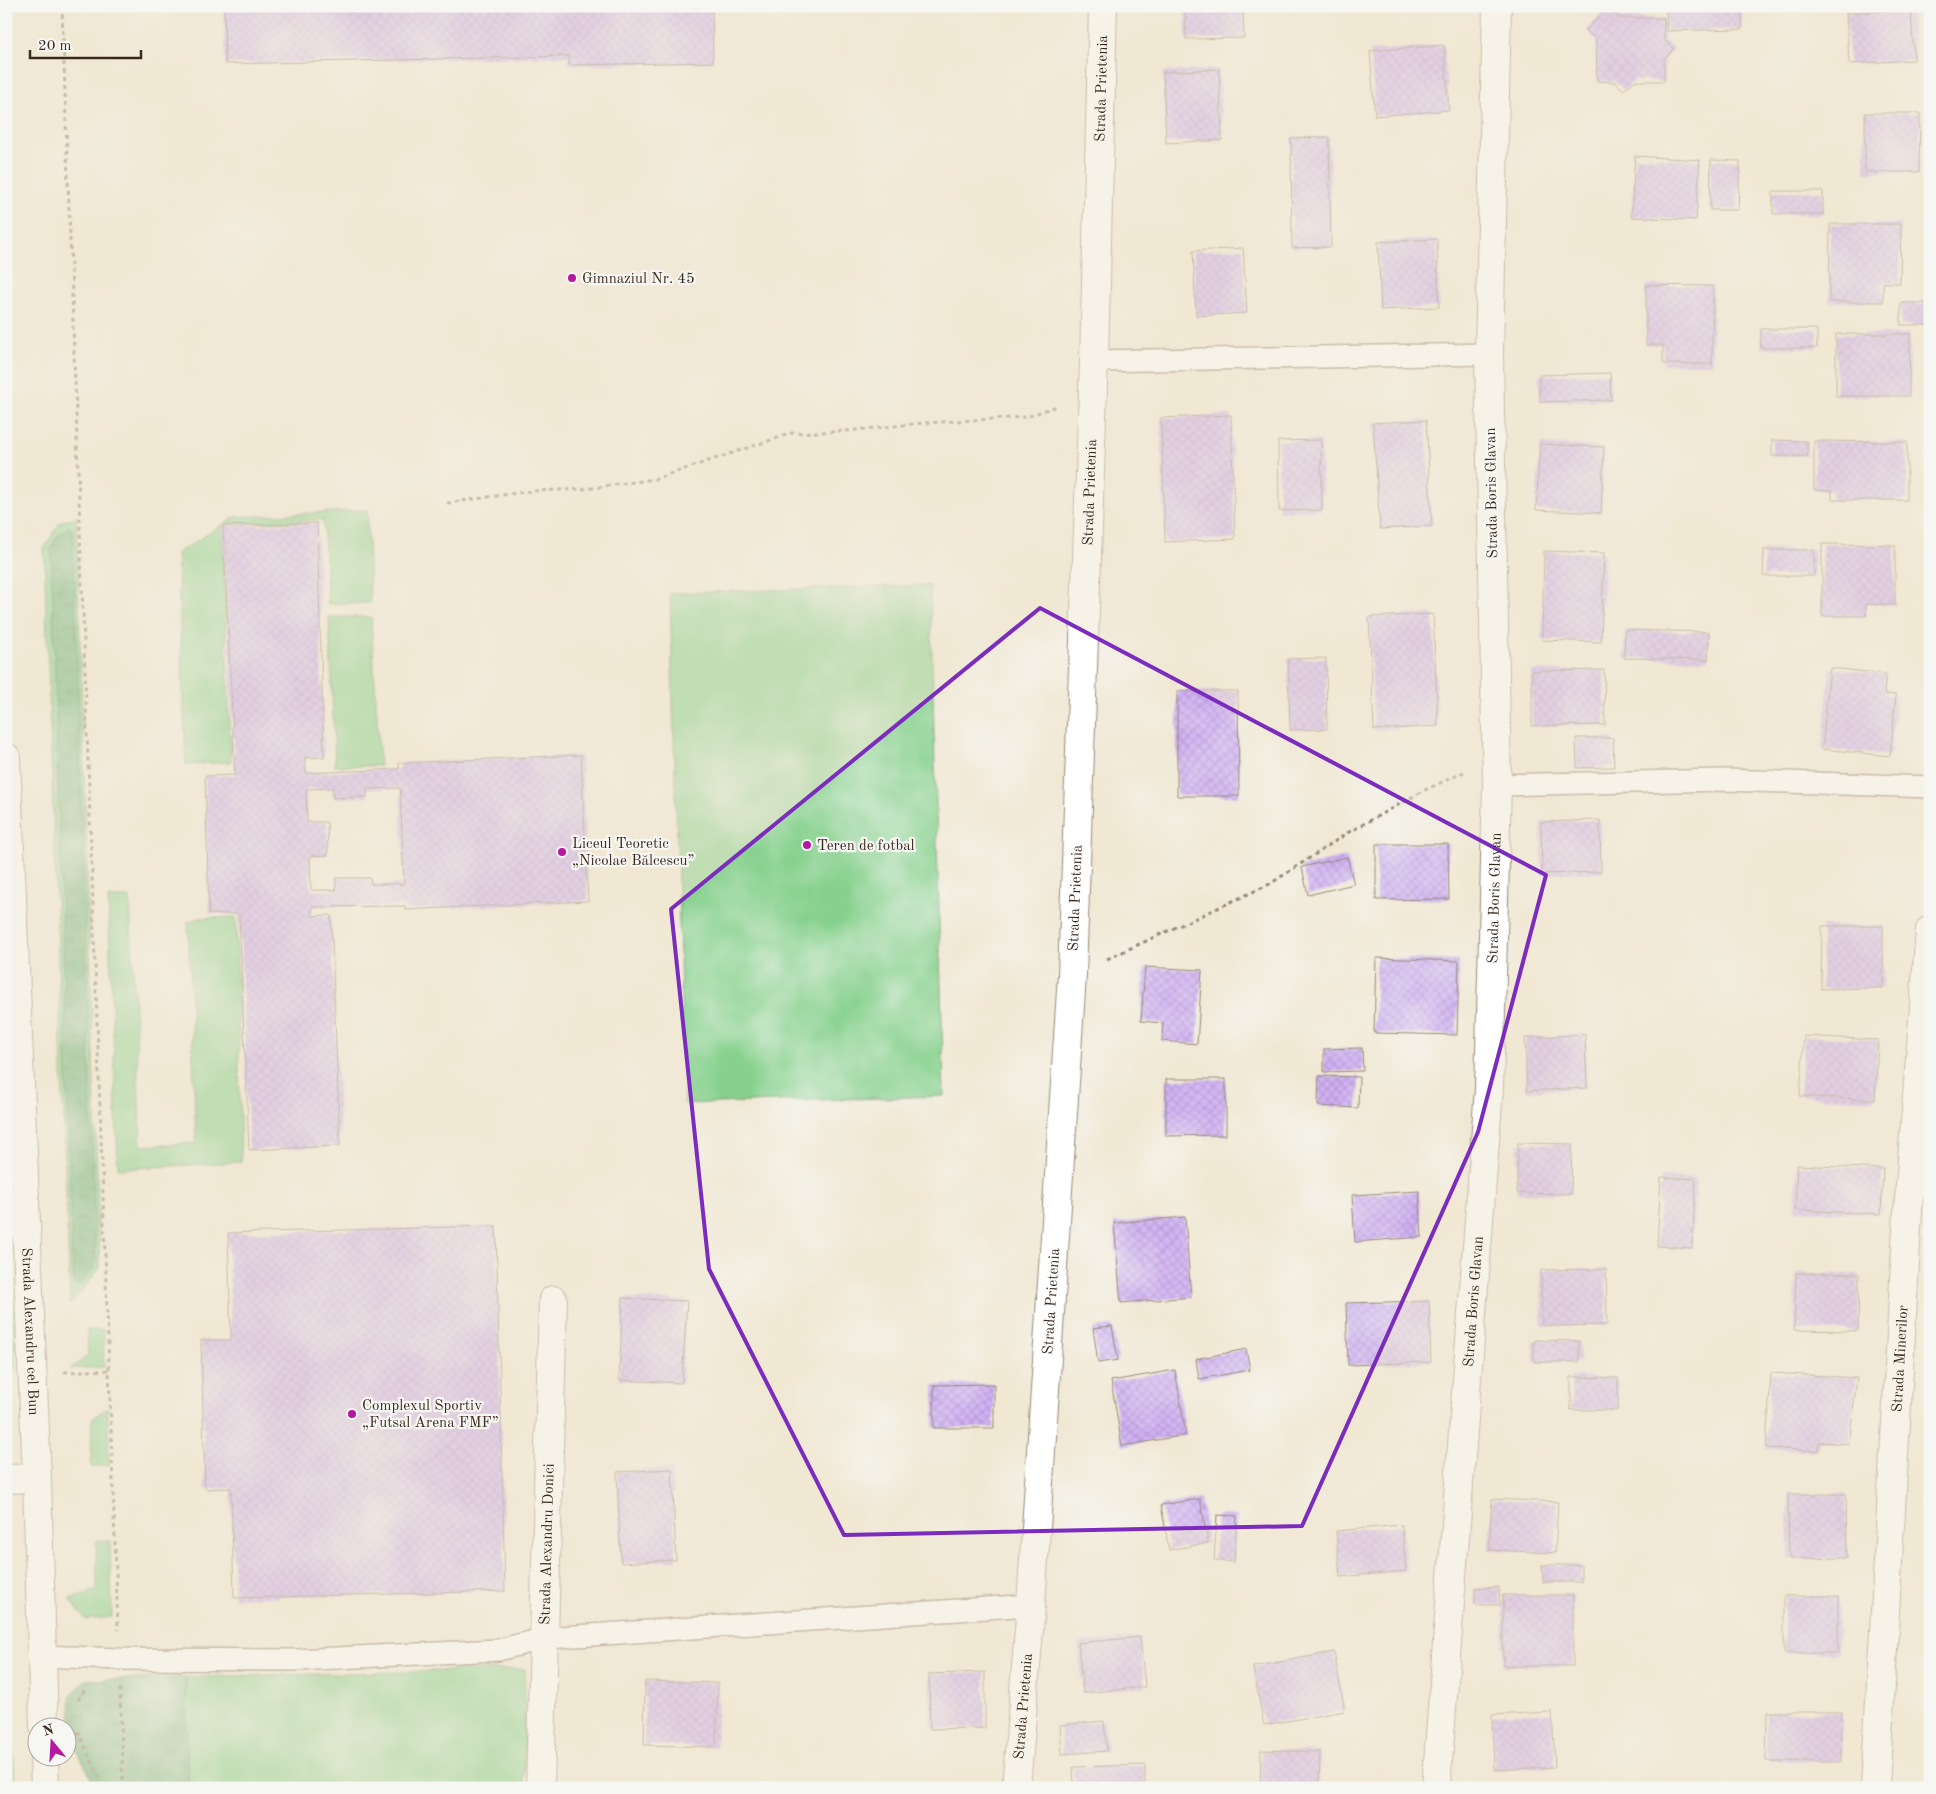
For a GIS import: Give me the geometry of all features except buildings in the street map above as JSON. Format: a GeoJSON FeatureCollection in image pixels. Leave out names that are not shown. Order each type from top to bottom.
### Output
{"type":"FeatureCollection","features":[{"type":"Feature","properties":{"kind":"street","name":"Strada Prietenia"},"geometry":{"type":"LineString","coordinates":[[1016,1788],[1031,1605],[1072,975],[1094,361],[1103,6]]}},
{"type":"Feature","properties":{"kind":"street","name":"Strada Boris Glavan"},"geometry":{"type":"LineString","coordinates":[[1436,1788],[1488,1089],[1497,785],[1489,354],[1497,6]]}},
{"type":"Feature","properties":{"kind":"street","name":"Strada Alexandru cel Bun"},"geometry":{"type":"LineString","coordinates":[[6,757],[37,1478],[44,1716]]}},
{"type":"Feature","properties":{"kind":"street","name":"Strada Minerilor"},"geometry":{"type":"LineString","coordinates":[[1875,1788],[1908,1220],[1930,930]]}},
{"type":"Feature","properties":{"kind":"street","name":"Strada Alexandru Donici"},"geometry":{"type":"LineString","coordinates":[[540,1788],[546,1638],[553,1300]]}},
{"type":"Feature","properties":{"kind":"street"},"geometry":{"type":"LineString","coordinates":[[6,1479],[37,1478]]}},
{"type":"Feature","properties":{"kind":"street"},"geometry":{"type":"LineString","coordinates":[[44,1766],[45,1788]]}},
{"type":"Feature","properties":{"kind":"lane"},"geometry":{"type":"LineString","coordinates":[[1094,361],[1489,354]]}},
{"type":"Feature","properties":{"kind":"lane"},"geometry":{"type":"LineString","coordinates":[[1497,785],[1725,780],[1930,787]]}},
{"type":"Feature","properties":{"kind":"lane"},"geometry":{"type":"LineString","coordinates":[[42,1656],[119,1660],[296,1660],[498,1650],[546,1638],[1031,1605]]}},
{"type":"Feature","properties":{"kind":"path"},"geometry":{"type":"LineString","coordinates":[[62,6],[123,1788]]}},
{"type":"Feature","properties":{"kind":"path"},"geometry":{"type":"LineString","coordinates":[[446,502],[532,491],[585,489],[655,479],[792,433],[846,432],[922,423],[1027,417],[1062,403]]}},
{"type":"Feature","properties":{"kind":"path"},"geometry":{"type":"LineString","coordinates":[[1072,975],[1270,884],[1349,832],[1415,795],[1495,758]]}},
{"type":"Feature","properties":{"kind":"path"},"geometry":{"type":"LineString","coordinates":[[78,1708],[78,1700],[88,1685]]}},
{"type":"Feature","properties":{"kind":"path"},"geometry":{"type":"LineString","coordinates":[[78,1733],[100,1779],[100,1788]]}},
{"type":"Feature","properties":{"kind":"highlighted area"},"geometry":{"type":"Polygon","coordinates":[[[1040,608],[1546,875],[1478,1132],[1302,1526],[844,1535],[709,1269],[671,909],[1040,608]]]}},
{"type":"Feature","properties":{"kind":"green space"},"geometry":{"type":"Polygon","coordinates":[[[367,510],[370,603],[328,604],[323,520],[227,524],[222,527],[231,762],[186,765],[177,553],[235,517],[367,510]]]}},
{"type":"Feature","properties":{"kind":"green space"},"geometry":{"type":"Polygon","coordinates":[[[76,517],[100,1268],[70,1305],[44,549],[60,522],[76,517]]]}},
{"type":"Feature","properties":{"kind":"green space"},"geometry":{"type":"Polygon","coordinates":[[[70,527],[73,533],[96,1266],[79,1285],[74,1282],[72,1260],[51,548],[59,533],[70,527]]]}},
{"type":"Feature","properties":{"kind":"green space","name":"Teren de fotbal"},"geometry":{"type":"Polygon","coordinates":[[[930,585],[944,1096],[684,1104],[670,593],[930,585]]]}},
{"type":"Feature","properties":{"kind":"green space"},"geometry":{"type":"Polygon","coordinates":[[[329,617],[371,617],[380,766],[335,766],[329,617]]]}},
{"type":"Feature","properties":{"kind":"green space"},"geometry":{"type":"Polygon","coordinates":[[[108,898],[130,898],[141,1146],[196,1143],[188,922],[199,918],[236,917],[241,1162],[118,1169],[108,898]]]}},
{"type":"Feature","properties":{"kind":"green space"},"geometry":{"type":"Polygon","coordinates":[[[6,1110],[15,1369],[6,1369],[6,1110]]]}},
{"type":"Feature","properties":{"kind":"green space"},"geometry":{"type":"Polygon","coordinates":[[[87,1330],[103,1330],[104,1367],[70,1369],[88,1356],[87,1330]]]}},
{"type":"Feature","properties":{"kind":"green space"},"geometry":{"type":"Polygon","coordinates":[[[108,1407],[109,1465],[91,1467],[92,1419],[108,1407]]]}},
{"type":"Feature","properties":{"kind":"green space"},"geometry":{"type":"Polygon","coordinates":[[[96,1541],[110,1541],[112,1617],[86,1620],[69,1599],[97,1590],[96,1541]]]}},
{"type":"Feature","properties":{"kind":"green space"},"geometry":{"type":"Polygon","coordinates":[[[525,1669],[524,1788],[188,1788],[186,1677],[525,1669]]]}},
{"type":"Feature","properties":{"kind":"green space"},"geometry":{"type":"Polygon","coordinates":[[[186,1677],[188,1788],[92,1788],[92,1780],[78,1752],[78,1716],[70,1716],[70,1696],[85,1680],[186,1677]]]}},
{"type":"Feature","properties":{"kind":"green space"},"geometry":{"type":"Polygon","coordinates":[[[6,1691],[12,1705],[15,1788],[6,1788],[6,1691]]]}},
{"type":"Feature","properties":{"kind":"place","name":"Gimnaziul Nr. 45"},"geometry":{"type":"Point","coordinates":[572,278]}},
{"type":"Feature","properties":{"kind":"place","name":"Teren de fotbal"},"geometry":{"type":"Point","coordinates":[807,845]}},
{"type":"Feature","properties":{"kind":"place","name":"Liceul Teoretic „Nicolae Bălcescu”"},"geometry":{"type":"Point","coordinates":[562,852]}},
{"type":"Feature","properties":{"kind":"place","name":"Complexul Sportiv „Futsal Arena FMF”"},"geometry":{"type":"Point","coordinates":[352,1414]}}]}
